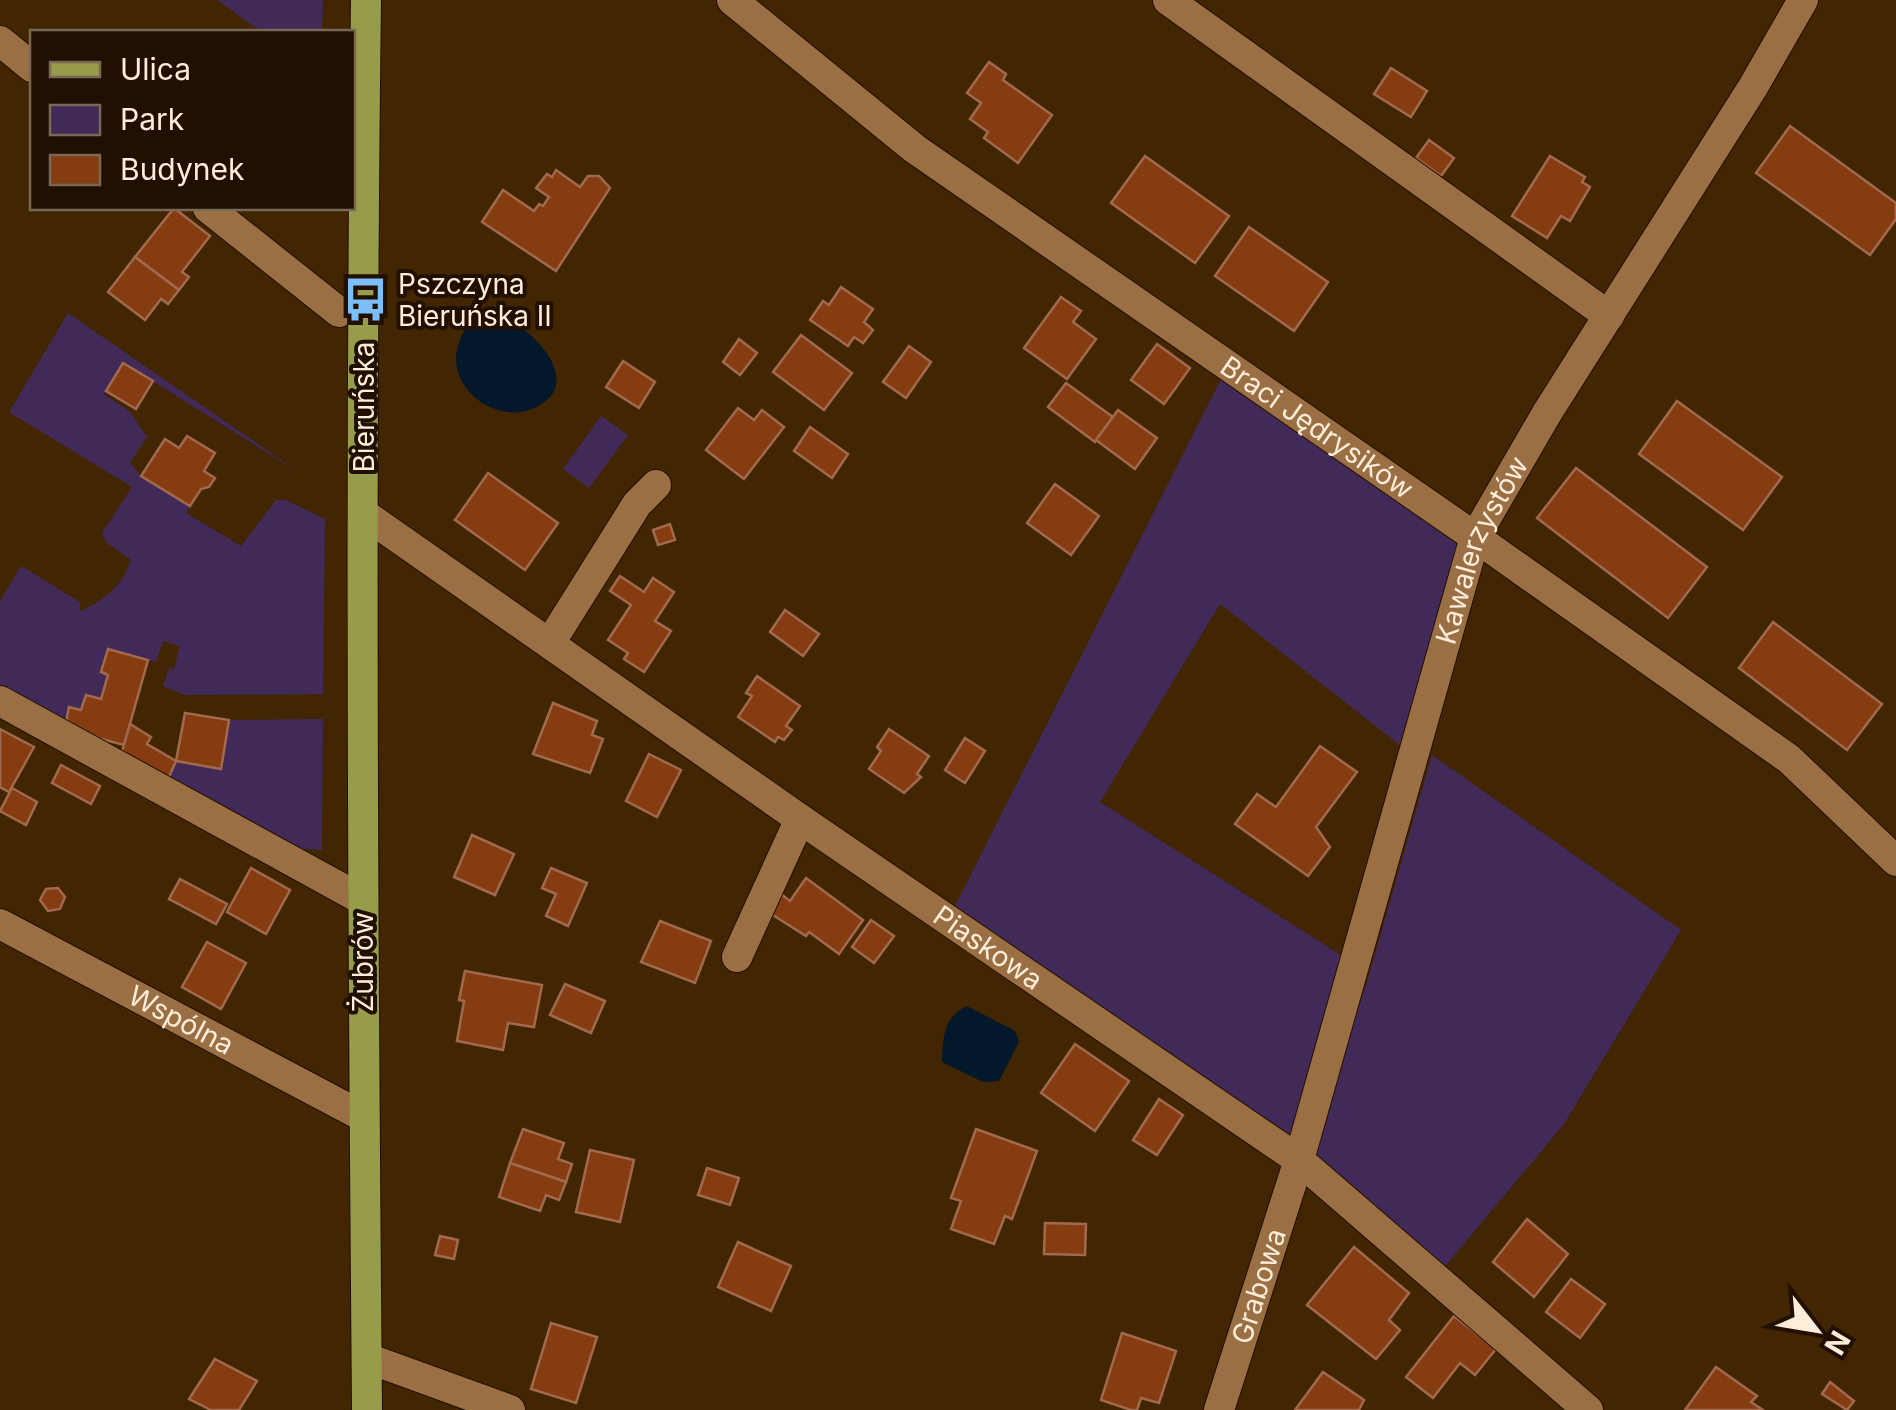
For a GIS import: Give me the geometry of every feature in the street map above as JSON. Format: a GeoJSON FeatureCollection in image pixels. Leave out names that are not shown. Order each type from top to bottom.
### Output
{"type":"FeatureCollection","features":[{"type":"Feature","properties":{"kind":"main road","name":"Bieruńska"},"geometry":{"type":"LineString","coordinates":[[364,514],[366,0]]}},
{"type":"Feature","properties":{"kind":"main road","name":"Żubrów"},"geometry":{"type":"LineString","coordinates":[[364,514],[360,646],[367,1410]]}},
{"type":"Feature","properties":{"kind":"street","name":"Braci Jędrysików"},"geometry":{"type":"LineString","coordinates":[[732,0],[916,149],[1789,760],[1896,861]]}},
{"type":"Feature","properties":{"kind":"street"},"geometry":{"type":"LineString","coordinates":[[1168,0],[1609,316]]}},
{"type":"Feature","properties":{"kind":"street","name":"Kawalerzystów"},"geometry":{"type":"LineString","coordinates":[[1299,1160],[1475,537],[1804,0]]}},
{"type":"Feature","properties":{"kind":"street"},"geometry":{"type":"LineString","coordinates":[[0,41],[30,65]]}},
{"type":"Feature","properties":{"kind":"street"},"geometry":{"type":"LineString","coordinates":[[211,210],[339,312]]}},
{"type":"Feature","properties":{"kind":"street"},"geometry":{"type":"LineString","coordinates":[[550,643],[637,504],[656,485]]}},
{"type":"Feature","properties":{"kind":"street","name":"Piaskowa"},"geometry":{"type":"LineString","coordinates":[[364,514],[800,819],[1299,1160],[1588,1410]]}},
{"type":"Feature","properties":{"kind":"street"},"geometry":{"type":"LineString","coordinates":[[0,701],[363,900]]}},
{"type":"Feature","properties":{"kind":"street"},"geometry":{"type":"LineString","coordinates":[[738,956],[800,819]]}},
{"type":"Feature","properties":{"kind":"street","name":"Wspólna"},"geometry":{"type":"LineString","coordinates":[[0,924],[364,1117]]}},
{"type":"Feature","properties":{"kind":"street","name":"Grabowa"},"geometry":{"type":"LineString","coordinates":[[1218,1410],[1299,1160]]}},
{"type":"Feature","properties":{"kind":"street"},"geometry":{"type":"LineString","coordinates":[[366,1358],[510,1410]]}},
{"type":"Feature","properties":{"kind":"green space"},"geometry":{"type":"Polygon","coordinates":[[[217,0],[323,0],[322,30],[259,30],[217,0]]]}},
{"type":"Feature","properties":{"kind":"green space"},"geometry":{"type":"Polygon","coordinates":[[[68,313],[304,476],[124,363],[104,394],[130,412],[147,437],[130,463],[141,476],[190,506],[186,513],[241,546],[276,500],[286,500],[325,519],[323,694],[185,695],[163,686],[169,668],[174,669],[180,646],[163,641],[156,662],[108,649],[101,672],[108,675],[101,699],[86,695],[81,710],[69,707],[65,723],[0,685],[0,601],[21,566],[80,602],[80,611],[112,591],[131,560],[106,542],[102,533],[132,487],[9,412],[68,313]]]}},
{"type":"Feature","properties":{"kind":"green space"},"geometry":{"type":"Polygon","coordinates":[[[1222,377],[1465,541],[1406,750],[1220,604],[1100,802],[1347,959],[1295,1144],[953,910],[1222,377]]]}},
{"type":"Feature","properties":{"kind":"green space"},"geometry":{"type":"Polygon","coordinates":[[[601,416],[628,435],[589,488],[563,469],[601,416]]]}},
{"type":"Feature","properties":{"kind":"green space"},"geometry":{"type":"Polygon","coordinates":[[[323,719],[322,850],[292,848],[168,779],[176,761],[221,769],[229,720],[323,719]]]}},
{"type":"Feature","properties":{"kind":"green space"},"geometry":{"type":"Polygon","coordinates":[[[1432,755],[1681,930],[1564,1124],[1443,1269],[1307,1155],[1368,979],[1432,755]]]}},
{"type":"Feature","properties":{"kind":"water"},"geometry":{"type":"Polygon","coordinates":[[[490,313],[518,326],[545,350],[557,380],[553,393],[540,405],[508,412],[492,408],[467,389],[459,375],[456,359],[464,331],[474,320],[490,313]]]}},
{"type":"Feature","properties":{"kind":"water"},"geometry":{"type":"Polygon","coordinates":[[[967,1006],[1015,1031],[1019,1042],[999,1081],[983,1082],[942,1062],[949,1022],[967,1006]]]}},
{"type":"Feature","properties":{"kind":"building"},"geometry":{"type":"Polygon","coordinates":[[[989,62],[1006,74],[1003,80],[1052,115],[1018,163],[984,138],[988,132],[970,119],[981,103],[967,93],[989,62]]]}},
{"type":"Feature","properties":{"kind":"building"},"geometry":{"type":"Polygon","coordinates":[[[1391,68],[1427,91],[1411,117],[1374,94],[1391,68]]]}},
{"type":"Feature","properties":{"kind":"building"},"geometry":{"type":"Polygon","coordinates":[[[1790,126],[1896,203],[1896,219],[1870,255],[1756,173],[1790,126]]]}},
{"type":"Feature","properties":{"kind":"building"},"geometry":{"type":"Polygon","coordinates":[[[1429,140],[1454,158],[1441,176],[1416,158],[1429,140]]]}},
{"type":"Feature","properties":{"kind":"building"},"geometry":{"type":"Polygon","coordinates":[[[1145,156],[1229,216],[1195,263],[1111,203],[1145,156]]]}},
{"type":"Feature","properties":{"kind":"building"},"geometry":{"type":"Polygon","coordinates":[[[1550,156],[1585,177],[1582,182],[1590,187],[1570,221],[1561,216],[1547,238],[1512,216],[1550,156]]]}},
{"type":"Feature","properties":{"kind":"building"},"geometry":{"type":"Polygon","coordinates":[[[556,170],[580,187],[588,176],[599,176],[610,188],[556,271],[482,222],[503,190],[534,211],[539,204],[543,206],[549,197],[536,188],[547,174],[552,177],[556,170]]]}},
{"type":"Feature","properties":{"kind":"building"},"geometry":{"type":"Polygon","coordinates":[[[172,210],[210,236],[182,272],[189,277],[179,290],[135,257],[172,210]]]}},
{"type":"Feature","properties":{"kind":"building"},"geometry":{"type":"Polygon","coordinates":[[[1249,227],[1328,282],[1294,331],[1215,276],[1249,227]]]}},
{"type":"Feature","properties":{"kind":"building"},"geometry":{"type":"Polygon","coordinates":[[[135,257],[179,290],[168,304],[161,299],[145,320],[108,292],[135,257]]]}},
{"type":"Feature","properties":{"kind":"building"},"geometry":{"type":"Polygon","coordinates":[[[841,287],[873,309],[864,322],[873,330],[863,343],[854,337],[848,346],[810,320],[823,301],[829,305],[841,287]]]}},
{"type":"Feature","properties":{"kind":"building"},"geometry":{"type":"Polygon","coordinates":[[[1061,297],[1081,311],[1073,322],[1096,339],[1067,379],[1024,348],[1061,297]]]}},
{"type":"Feature","properties":{"kind":"building"},"geometry":{"type":"Polygon","coordinates":[[[801,335],[852,373],[824,410],[773,372],[801,335]]]}},
{"type":"Feature","properties":{"kind":"building"},"geometry":{"type":"Polygon","coordinates":[[[739,339],[757,353],[740,375],[723,362],[739,339]]]}},
{"type":"Feature","properties":{"kind":"building"},"geometry":{"type":"Polygon","coordinates":[[[1157,344],[1190,368],[1164,404],[1131,380],[1157,344]]]}},
{"type":"Feature","properties":{"kind":"building"},"geometry":{"type":"Polygon","coordinates":[[[909,346],[931,362],[906,398],[883,382],[909,346]]]}},
{"type":"Feature","properties":{"kind":"building"},"geometry":{"type":"Polygon","coordinates":[[[623,361],[655,382],[639,408],[606,387],[623,361]]]}},
{"type":"Feature","properties":{"kind":"building"},"geometry":{"type":"Polygon","coordinates":[[[123,363],[153,381],[136,409],[106,391],[123,363]]]}},
{"type":"Feature","properties":{"kind":"building"},"geometry":{"type":"Polygon","coordinates":[[[1066,383],[1113,417],[1095,442],[1048,407],[1066,383]]]}},
{"type":"Feature","properties":{"kind":"building"},"geometry":{"type":"Polygon","coordinates":[[[1677,401],[1782,477],[1743,530],[1639,454],[1677,401]]]}},
{"type":"Feature","properties":{"kind":"building"},"geometry":{"type":"Polygon","coordinates":[[[738,408],[754,420],[762,410],[784,427],[744,479],[706,450],[738,408]]]}},
{"type":"Feature","properties":{"kind":"building"},"geometry":{"type":"Polygon","coordinates":[[[1118,410],[1157,438],[1135,469],[1096,440],[1118,410]]]}},
{"type":"Feature","properties":{"kind":"building"},"geometry":{"type":"Polygon","coordinates":[[[810,427],[848,454],[832,478],[794,451],[810,427]]]}},
{"type":"Feature","properties":{"kind":"building"},"geometry":{"type":"Polygon","coordinates":[[[187,436],[215,453],[204,471],[215,478],[209,487],[201,489],[190,506],[141,476],[165,439],[179,448],[187,436]]]}},
{"type":"Feature","properties":{"kind":"building"},"geometry":{"type":"Polygon","coordinates":[[[1576,468],[1707,567],[1668,618],[1537,518],[1576,468]]]}},
{"type":"Feature","properties":{"kind":"building"},"geometry":{"type":"Polygon","coordinates":[[[488,473],[558,523],[525,570],[455,520],[488,473]]]}},
{"type":"Feature","properties":{"kind":"building"},"geometry":{"type":"Polygon","coordinates":[[[1055,484],[1099,516],[1071,555],[1027,523],[1055,484]]]}},
{"type":"Feature","properties":{"kind":"building"},"geometry":{"type":"Polygon","coordinates":[[[670,524],[675,540],[658,545],[653,530],[670,524]]]}},
{"type":"Feature","properties":{"kind":"building"},"geometry":{"type":"Polygon","coordinates":[[[620,576],[644,592],[653,578],[674,592],[655,621],[671,631],[644,672],[624,659],[628,653],[608,640],[631,605],[610,591],[620,576]]]}},
{"type":"Feature","properties":{"kind":"building"},"geometry":{"type":"Polygon","coordinates":[[[785,610],[819,634],[803,656],[770,632],[785,610]]]}},
{"type":"Feature","properties":{"kind":"building"},"geometry":{"type":"Polygon","coordinates":[[[1773,622],[1882,704],[1847,750],[1739,668],[1773,622]]]}},
{"type":"Feature","properties":{"kind":"building"},"geometry":{"type":"Polygon","coordinates":[[[108,649],[148,660],[124,745],[90,736],[66,722],[69,707],[81,710],[86,695],[101,699],[108,675],[101,672],[108,649]]]}},
{"type":"Feature","properties":{"kind":"building"},"geometry":{"type":"Polygon","coordinates":[[[757,676],[800,706],[786,726],[792,730],[784,740],[778,737],[775,742],[738,717],[752,696],[746,693],[757,676]]]}},
{"type":"Feature","properties":{"kind":"building"},"geometry":{"type":"Polygon","coordinates":[[[553,703],[597,721],[592,735],[603,739],[590,773],[533,754],[553,703]]]}},
{"type":"Feature","properties":{"kind":"building"},"geometry":{"type":"Polygon","coordinates":[[[185,713],[229,720],[221,769],[176,761],[185,713]]]}},
{"type":"Feature","properties":{"kind":"building"},"geometry":{"type":"Polygon","coordinates":[[[130,724],[151,737],[147,744],[176,761],[168,779],[121,755],[130,724]]]}},
{"type":"Feature","properties":{"kind":"building"},"geometry":{"type":"Polygon","coordinates":[[[0,729],[34,747],[9,792],[0,787],[0,729]]]}},
{"type":"Feature","properties":{"kind":"building"},"geometry":{"type":"Polygon","coordinates":[[[889,729],[929,756],[917,774],[921,777],[904,793],[869,769],[889,729]]]}},
{"type":"Feature","properties":{"kind":"building"},"geometry":{"type":"Polygon","coordinates":[[[965,738],[985,751],[965,783],[945,770],[965,738]]]}},
{"type":"Feature","properties":{"kind":"building"},"geometry":{"type":"Polygon","coordinates":[[[1320,746],[1357,772],[1316,827],[1330,847],[1308,876],[1235,824],[1257,794],[1276,807],[1320,746]]]}},
{"type":"Feature","properties":{"kind":"building"},"geometry":{"type":"Polygon","coordinates":[[[649,754],[681,770],[657,817],[626,801],[649,754]]]}},
{"type":"Feature","properties":{"kind":"building"},"geometry":{"type":"Polygon","coordinates":[[[61,765],[100,786],[91,804],[52,783],[61,765]]]}},
{"type":"Feature","properties":{"kind":"building"},"geometry":{"type":"Polygon","coordinates":[[[12,788],[37,802],[26,825],[0,811],[12,788]]]}},
{"type":"Feature","properties":{"kind":"building"},"geometry":{"type":"Polygon","coordinates":[[[472,835],[514,854],[495,895],[454,877],[472,835]]]}},
{"type":"Feature","properties":{"kind":"building"},"geometry":{"type":"Polygon","coordinates":[[[251,868],[290,890],[266,934],[227,912],[251,868]]]}},
{"type":"Feature","properties":{"kind":"building"},"geometry":{"type":"Polygon","coordinates":[[[551,868],[587,883],[568,926],[546,916],[556,894],[542,888],[551,868]]]}},
{"type":"Feature","properties":{"kind":"building"},"geometry":{"type":"Polygon","coordinates":[[[806,878],[863,920],[839,954],[809,932],[806,936],[768,912],[781,894],[790,901],[806,878]]]}},
{"type":"Feature","properties":{"kind":"building"},"geometry":{"type":"Polygon","coordinates":[[[180,879],[227,904],[216,924],[169,899],[180,879]]]}},
{"type":"Feature","properties":{"kind":"building"},"geometry":{"type":"Polygon","coordinates":[[[58,888],[65,897],[60,909],[48,911],[40,900],[46,889],[58,888]]]}},
{"type":"Feature","properties":{"kind":"building"},"geometry":{"type":"Polygon","coordinates":[[[871,920],[894,936],[874,963],[852,947],[871,920]]]}},
{"type":"Feature","properties":{"kind":"building"},"geometry":{"type":"Polygon","coordinates":[[[660,921],[711,941],[695,983],[641,962],[660,921]]]}},
{"type":"Feature","properties":{"kind":"building"},"geometry":{"type":"Polygon","coordinates":[[[207,942],[246,963],[221,1009],[182,987],[207,942]]]}},
{"type":"Feature","properties":{"kind":"building"},"geometry":{"type":"Polygon","coordinates":[[[465,971],[542,985],[534,1027],[508,1023],[503,1050],[457,1041],[465,971]]]}},
{"type":"Feature","properties":{"kind":"building"},"geometry":{"type":"Polygon","coordinates":[[[565,984],[605,1001],[591,1033],[550,1015],[565,984]]]}},
{"type":"Feature","properties":{"kind":"building"},"geometry":{"type":"Polygon","coordinates":[[[1075,1044],[1129,1081],[1095,1131],[1041,1093],[1075,1044]]]}},
{"type":"Feature","properties":{"kind":"building"},"geometry":{"type":"Polygon","coordinates":[[[1159,1099],[1183,1115],[1157,1155],[1133,1140],[1159,1099]]]}},
{"type":"Feature","properties":{"kind":"building"},"geometry":{"type":"Polygon","coordinates":[[[523,1129],[564,1143],[558,1159],[572,1164],[566,1182],[510,1163],[523,1129]]]}},
{"type":"Feature","properties":{"kind":"building"},"geometry":{"type":"Polygon","coordinates":[[[976,1129],[1037,1151],[1012,1219],[1005,1216],[994,1244],[951,1229],[961,1201],[951,1198],[976,1129]]]}},
{"type":"Feature","properties":{"kind":"building"},"geometry":{"type":"Polygon","coordinates":[[[590,1150],[634,1160],[620,1222],[576,1212],[590,1150]]]}},
{"type":"Feature","properties":{"kind":"building"},"geometry":{"type":"Polygon","coordinates":[[[510,1163],[566,1182],[559,1200],[546,1195],[540,1211],[499,1197],[510,1163]]]}},
{"type":"Feature","properties":{"kind":"building"},"geometry":{"type":"Polygon","coordinates":[[[707,1168],[739,1178],[730,1205],[698,1195],[707,1168]]]}},
{"type":"Feature","properties":{"kind":"building"},"geometry":{"type":"Polygon","coordinates":[[[1527,1219],[1568,1254],[1534,1297],[1493,1262],[1527,1219]]]}},
{"type":"Feature","properties":{"kind":"building"},"geometry":{"type":"Polygon","coordinates":[[[1045,1223],[1086,1224],[1085,1255],[1044,1254],[1045,1223]]]}},
{"type":"Feature","properties":{"kind":"building"},"geometry":{"type":"Polygon","coordinates":[[[440,1236],[458,1240],[454,1259],[435,1255],[440,1236]]]}},
{"type":"Feature","properties":{"kind":"building"},"geometry":{"type":"Polygon","coordinates":[[[738,1242],[791,1266],[771,1311],[718,1287],[738,1242]]]}},
{"type":"Feature","properties":{"kind":"building"},"geometry":{"type":"Polygon","coordinates":[[[1354,1247],[1409,1293],[1389,1320],[1400,1330],[1376,1359],[1307,1305],[1354,1247]]]}},
{"type":"Feature","properties":{"kind":"building"},"geometry":{"type":"Polygon","coordinates":[[[1571,1279],[1605,1304],[1580,1338],[1546,1312],[1571,1279]]]}},
{"type":"Feature","properties":{"kind":"building"},"geometry":{"type":"Polygon","coordinates":[[[1454,1316],[1496,1349],[1475,1375],[1460,1363],[1433,1398],[1406,1377],[1454,1316]]]}},
{"type":"Feature","properties":{"kind":"building"},"geometry":{"type":"Polygon","coordinates":[[[551,1323],[597,1337],[576,1403],[531,1389],[551,1323]]]}},
{"type":"Feature","properties":{"kind":"building"},"geometry":{"type":"Polygon","coordinates":[[[1122,1333],[1176,1351],[1159,1403],[1141,1398],[1137,1410],[1131,1410],[1101,1400],[1122,1333]]]}},
{"type":"Feature","properties":{"kind":"building"},"geometry":{"type":"Polygon","coordinates":[[[215,1359],[257,1381],[239,1410],[211,1410],[189,1399],[215,1359]]]}},
{"type":"Feature","properties":{"kind":"building"},"geometry":{"type":"Polygon","coordinates":[[[1716,1367],[1757,1396],[1751,1402],[1763,1410],[1685,1410],[1716,1367]]]}},
{"type":"Feature","properties":{"kind":"building"},"geometry":{"type":"Polygon","coordinates":[[[1323,1372],[1364,1400],[1359,1410],[1295,1410],[1323,1372]]]}},
{"type":"Feature","properties":{"kind":"building"},"geometry":{"type":"Polygon","coordinates":[[[1830,1382],[1854,1401],[1847,1410],[1822,1394],[1830,1382]]]}},
{"type":"Feature","properties":{"kind":"place","name":"Pszczyna Bieruńska II"},"geometry":{"type":"Point","coordinates":[365,300]}}]}
